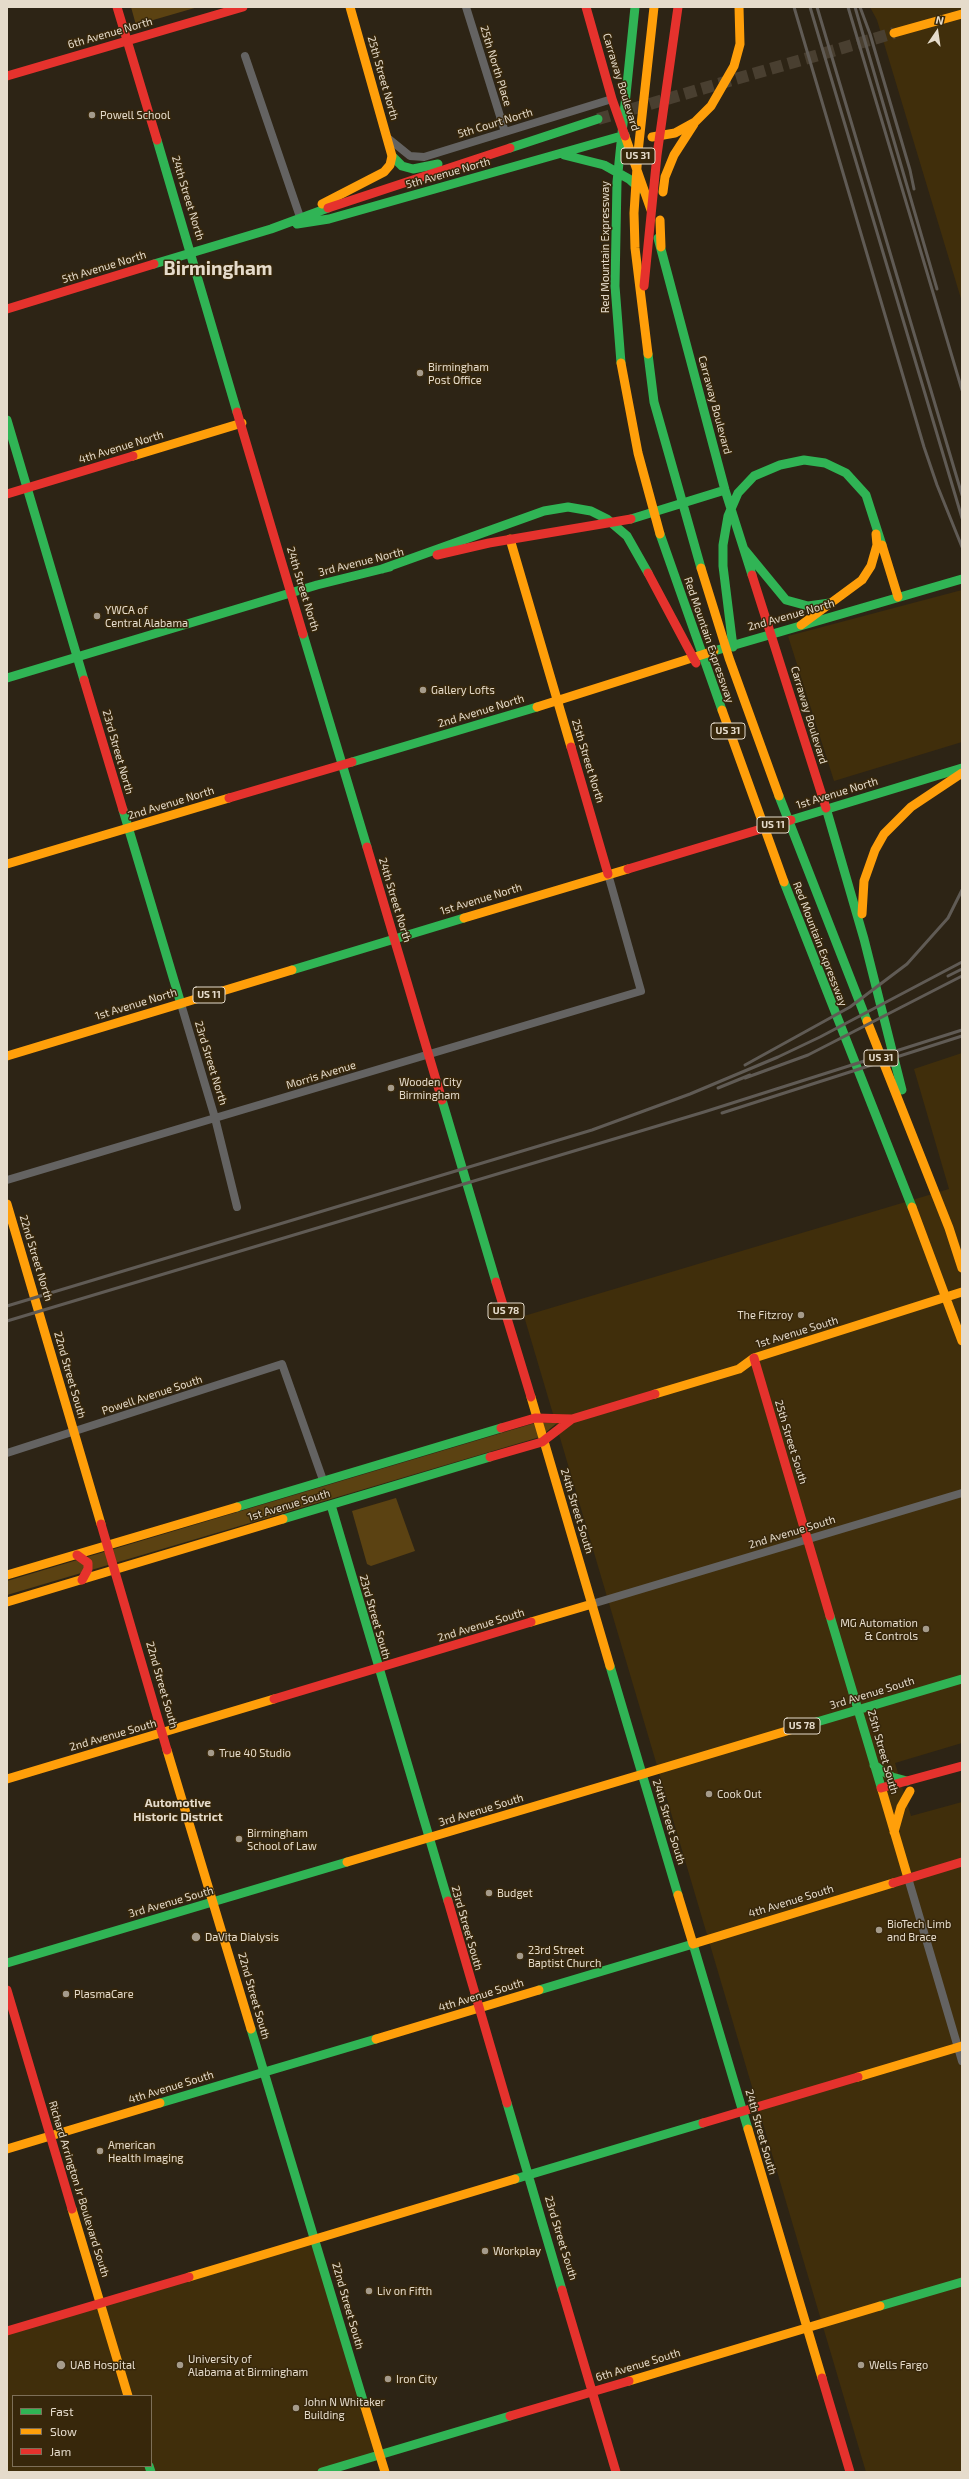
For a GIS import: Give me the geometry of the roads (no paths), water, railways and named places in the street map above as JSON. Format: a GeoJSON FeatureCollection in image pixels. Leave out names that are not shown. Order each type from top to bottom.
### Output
{"type":"FeatureCollection","features":[{"type":"Feature","properties":{"kind":"main road","name":"24th Street North"},"geometry":{"type":"LineString","coordinates":[[117,7],[192,253],[342,764],[466,1178]]}},
{"type":"Feature","properties":{"kind":"main road","name":"6th Avenue North"},"geometry":{"type":"LineString","coordinates":[[7,76],[243,7]]}},
{"type":"Feature","properties":{"kind":"main road","name":"25th Street North"},"geometry":{"type":"LineString","coordinates":[[350,7],[389,139],[392,156]]}},
{"type":"Feature","properties":{"kind":"main road","name":"Carraway Boulevard"},"geometry":{"type":"LineString","coordinates":[[586,7],[612,99],[645,194],[725,490],[826,808],[863,935]]}},
{"type":"Feature","properties":{"kind":"main road"},"geometry":{"type":"LineString","coordinates":[[624,94],[629,7]]}},
{"type":"Feature","properties":{"kind":"main road","name":"Red Mountain Expressway"},"geometry":{"type":"LineString","coordinates":[[635,7],[624,94],[617,182],[615,279],[620,358],[638,453],[654,516],[720,710],[771,850],[919,1224],[962,1341]]}},
{"type":"Feature","properties":{"kind":"main road","name":"Red Mountain Expressway"},"geometry":{"type":"LineString","coordinates":[[654,7],[638,152],[634,213],[635,248],[640,305],[654,402],[682,508],[736,678],[792,833],[962,1268]]}},
{"type":"Feature","properties":{"kind":"main road"},"geometry":{"type":"LineString","coordinates":[[640,305],[648,257],[657,155],[678,7]]}},
{"type":"Feature","properties":{"kind":"main road"},"geometry":{"type":"LineString","coordinates":[[660,247],[660,213],[665,178],[674,155],[695,122],[711,106],[734,66],[740,44],[739,7]]}},
{"type":"Feature","properties":{"kind":"main road"},"geometry":{"type":"LineString","coordinates":[[894,33],[962,14]]}},
{"type":"Feature","properties":{"kind":"main road","name":"5th Avenue North"},"geometry":{"type":"LineString","coordinates":[[276,228],[302,216],[598,120],[588,120],[425,167],[413,169],[402,166],[392,156]]}},
{"type":"Feature","properties":{"kind":"main road"},"geometry":{"type":"LineString","coordinates":[[625,134],[654,137],[675,133],[695,122]]}},
{"type":"Feature","properties":{"kind":"main road","name":"5th Avenue North"},"geometry":{"type":"LineString","coordinates":[[7,309],[276,228],[328,219],[625,134]]}},
{"type":"Feature","properties":{"kind":"main road"},"geometry":{"type":"LineString","coordinates":[[559,154],[578,157],[604,165],[629,179],[645,194]]}},
{"type":"Feature","properties":{"kind":"main road"},"geometry":{"type":"LineString","coordinates":[[302,216],[341,193],[384,172],[390,165],[392,156]]}},
{"type":"Feature","properties":{"kind":"main road","name":"23rd Street North"},"geometry":{"type":"LineString","coordinates":[[7,420],[181,1004]]}},
{"type":"Feature","properties":{"kind":"main road","name":"4th Avenue North"},"geometry":{"type":"LineString","coordinates":[[7,494],[242,423]]}},
{"type":"Feature","properties":{"kind":"main road"},"geometry":{"type":"LineString","coordinates":[[736,678],[723,566],[725,528],[738,493],[754,476],[780,465],[804,460],[825,463],[846,473],[866,495],[876,522],[898,597]]}},
{"type":"Feature","properties":{"kind":"main road","name":"3rd Avenue North"},"geometry":{"type":"LineString","coordinates":[[7,678],[292,593],[382,569],[510,539],[638,518],[725,490]]}},
{"type":"Feature","properties":{"kind":"main road"},"geometry":{"type":"LineString","coordinates":[[382,569],[544,511],[568,507],[591,511],[608,518],[627,536],[661,594],[720,710]]}},
{"type":"Feature","properties":{"kind":"main road"},"geometry":{"type":"LineString","coordinates":[[801,625],[862,580],[871,566],[877,545],[876,522]]}},
{"type":"Feature","properties":{"kind":"main road","name":"25th Street North"},"geometry":{"type":"LineString","coordinates":[[510,539],[608,874]]}},
{"type":"Feature","properties":{"kind":"main road"},"geometry":{"type":"LineString","coordinates":[[744,549],[786,600],[796,604],[808,606],[831,603]]}},
{"type":"Feature","properties":{"kind":"main road","name":"2nd Avenue North"},"geometry":{"type":"LineString","coordinates":[[7,864],[557,701],[771,633],[962,579]]}},
{"type":"Feature","properties":{"kind":"main road","name":"1st Avenue North"},"geometry":{"type":"LineString","coordinates":[[7,1056],[394,938],[962,768]]}},
{"type":"Feature","properties":{"kind":"main road"},"geometry":{"type":"LineString","coordinates":[[917,1150],[863,935],[864,881],[875,850],[897,820],[962,773]]}},
{"type":"Feature","properties":{"kind":"main road","name":"24th Street South"},"geometry":{"type":"LineString","coordinates":[[466,1178],[850,2472]]}},
{"type":"Feature","properties":{"kind":"main road","name":"22nd Street North"},"geometry":{"type":"LineString","coordinates":[[7,1204],[41,1319]]}},
{"type":"Feature","properties":{"kind":"main road","name":"1st Avenue South"},"geometry":{"type":"LineString","coordinates":[[7,1576],[323,1480],[535,1418],[572,1418],[739,1369],[754,1358],[962,1292]]}},
{"type":"Feature","properties":{"kind":"main road","name":"22nd Street South"},"geometry":{"type":"LineString","coordinates":[[41,1319],[264,2072],[385,2472]]}},
{"type":"Feature","properties":{"kind":"main road","name":"25th Street South"},"geometry":{"type":"LineString","coordinates":[[754,1358],[908,1878]]}},
{"type":"Feature","properties":{"kind":"main road","name":"1st Avenue South"},"geometry":{"type":"LineString","coordinates":[[7,1602],[542,1442],[572,1418]]}},
{"type":"Feature","properties":{"kind":"main road","name":"23rd Street South"},"geometry":{"type":"LineString","coordinates":[[331,1505],[377,1668],[478,2008],[530,2175],[616,2472]]}},
{"type":"Feature","properties":{"kind":"main road"},"geometry":{"type":"LineString","coordinates":[[77,1555],[85,1559],[88,1563],[88,1569],[82,1580]]}},
{"type":"Feature","properties":{"kind":"main road","name":"2nd Avenue South"},"geometry":{"type":"LineString","coordinates":[[7,1779],[592,1604]]}},
{"type":"Feature","properties":{"kind":"main road","name":"3rd Avenue South"},"geometry":{"type":"LineString","coordinates":[[7,1963],[962,1679]]}},
{"type":"Feature","properties":{"kind":"main road"},"geometry":{"type":"LineString","coordinates":[[874,1765],[892,1777],[907,1781]]}},
{"type":"Feature","properties":{"kind":"main road"},"geometry":{"type":"LineString","coordinates":[[882,1792],[907,1781],[962,1766]]}},
{"type":"Feature","properties":{"kind":"main road"},"geometry":{"type":"LineString","coordinates":[[882,1792],[910,1791],[962,1775]]}},
{"type":"Feature","properties":{"kind":"main road"},"geometry":{"type":"LineString","coordinates":[[894,1832],[900,1807],[910,1791]]}},
{"type":"Feature","properties":{"kind":"main road","name":"4th Avenue South"},"geometry":{"type":"LineString","coordinates":[[7,2149],[962,1862]]}},
{"type":"Feature","properties":{"kind":"main road","name":"Richard Arrington Jr Boulevard South"},"geometry":{"type":"LineString","coordinates":[[7,1990],[128,2395]]}},
{"type":"Feature","properties":{"kind":"main road"},"geometry":{"type":"LineString","coordinates":[[7,2331],[960,2046]]}},
{"type":"Feature","properties":{"kind":"main road","name":"6th Avenue South"},"geometry":{"type":"LineString","coordinates":[[322,2472],[962,2282]]}},
{"type":"Feature","properties":{"kind":"street","name":"25th North Place"},"geometry":{"type":"LineString","coordinates":[[466,7],[505,132]]}},
{"type":"Feature","properties":{"kind":"street"},"geometry":{"type":"LineString","coordinates":[[245,56],[302,216]]}},
{"type":"Feature","properties":{"kind":"street","name":"5th Court North"},"geometry":{"type":"LineString","coordinates":[[389,139],[410,156],[424,157],[612,99]]}},
{"type":"Feature","properties":{"kind":"street","name":"25th Street North"},"geometry":{"type":"LineString","coordinates":[[608,874],[641,991]]}},
{"type":"Feature","properties":{"kind":"street","name":"Morris Avenue"},"geometry":{"type":"LineString","coordinates":[[7,1180],[641,991]]}},
{"type":"Feature","properties":{"kind":"street","name":"23rd Street North"},"geometry":{"type":"LineString","coordinates":[[181,1004],[215,1118],[237,1208]]}},
{"type":"Feature","properties":{"kind":"street","name":"Powell Avenue South"},"geometry":{"type":"LineString","coordinates":[[7,1453],[282,1364],[323,1480]]}},
{"type":"Feature","properties":{"kind":"street","name":"2nd Avenue South"},"geometry":{"type":"LineString","coordinates":[[592,1604],[962,1493]]}},
{"type":"Feature","properties":{"kind":"street","name":"25th Street South"},"geometry":{"type":"LineString","coordinates":[[908,1878],[960,2046],[962,2061]]}},
{"type":"Feature","properties":{"kind":"tunnel"},"geometry":{"type":"LineString","coordinates":[[598,119],[894,33]]}},
{"type":"Feature","properties":{"kind":"railway"},"geometry":{"type":"LineString","coordinates":[[794,7],[924,447],[937,485],[962,547]]}},
{"type":"Feature","properties":{"kind":"railway"},"geometry":{"type":"LineString","coordinates":[[810,7],[962,518]]}},
{"type":"Feature","properties":{"kind":"railway"},"geometry":{"type":"LineString","coordinates":[[817,7],[962,495]]}},
{"type":"Feature","properties":{"kind":"railway"},"geometry":{"type":"LineString","coordinates":[[848,7],[962,390]]}},
{"type":"Feature","properties":{"kind":"railway"},"geometry":{"type":"LineString","coordinates":[[855,7],[937,289]]}},
{"type":"Feature","properties":{"kind":"railway"},"geometry":{"type":"LineString","coordinates":[[860,7],[870,34],[910,170],[914,189]]}},
{"type":"Feature","properties":{"kind":"railway"},"geometry":{"type":"LineString","coordinates":[[745,1065],[850,1007],[907,964],[948,918],[962,890]]}},
{"type":"Feature","properties":{"kind":"railway"},"geometry":{"type":"LineString","coordinates":[[7,1306],[592,1130],[690,1094],[778,1057],[820,1037],[962,962]]}},
{"type":"Feature","properties":{"kind":"railway"},"geometry":{"type":"LineString","coordinates":[[948,976],[962,969]]}},
{"type":"Feature","properties":{"kind":"railway"},"geometry":{"type":"LineString","coordinates":[[745,1078],[808,1055],[962,976]]}},
{"type":"Feature","properties":{"kind":"railway"},"geometry":{"type":"LineString","coordinates":[[7,1321],[704,1112],[962,1030]]}},
{"type":"Feature","properties":{"kind":"railway"},"geometry":{"type":"LineString","coordinates":[[722,1113],[962,1036]]}},
{"type":"Feature","properties":{"kind":"railway"},"geometry":{"type":"LineString","coordinates":[[718,1088],[750,1075]]}},
{"type":"Feature","properties":{"kind":"place","name":"Powell School"},"geometry":{"type":"Point","coordinates":[92,115]}},
{"type":"Feature","properties":{"kind":"place","name":"Birmingham Post Office"},"geometry":{"type":"Point","coordinates":[420,373]}},
{"type":"Feature","properties":{"kind":"place","name":"YWCA of Central Alabama"},"geometry":{"type":"Point","coordinates":[97,616]}},
{"type":"Feature","properties":{"kind":"place","name":"Gallery Lofts"},"geometry":{"type":"Point","coordinates":[423,690]}},
{"type":"Feature","properties":{"kind":"place","name":"Wooden City Birmingham"},"geometry":{"type":"Point","coordinates":[391,1088]}},
{"type":"Feature","properties":{"kind":"place","name":"The Fitzroy"},"geometry":{"type":"Point","coordinates":[801,1315]}},
{"type":"Feature","properties":{"kind":"place","name":"MG Automation & Controls"},"geometry":{"type":"Point","coordinates":[926,1629]}},
{"type":"Feature","properties":{"kind":"place","name":"True 40 Studio"},"geometry":{"type":"Point","coordinates":[211,1753]}},
{"type":"Feature","properties":{"kind":"place","name":"Cook Out"},"geometry":{"type":"Point","coordinates":[709,1794]}},
{"type":"Feature","properties":{"kind":"place","name":"Birmingham School of Law"},"geometry":{"type":"Point","coordinates":[239,1839]}},
{"type":"Feature","properties":{"kind":"place","name":"Budget"},"geometry":{"type":"Point","coordinates":[489,1893]}},
{"type":"Feature","properties":{"kind":"place","name":"BioTech Limb and Brace"},"geometry":{"type":"Point","coordinates":[879,1930]}},
{"type":"Feature","properties":{"kind":"place","name":"DaVita Dialysis"},"geometry":{"type":"Point","coordinates":[196,1937]}},
{"type":"Feature","properties":{"kind":"place","name":"23rd Street Baptist Church"},"geometry":{"type":"Point","coordinates":[520,1956]}},
{"type":"Feature","properties":{"kind":"place","name":"PlasmaCare"},"geometry":{"type":"Point","coordinates":[66,1994]}},
{"type":"Feature","properties":{"kind":"place","name":"American Health Imaging"},"geometry":{"type":"Point","coordinates":[100,2151]}},
{"type":"Feature","properties":{"kind":"place","name":"Workplay"},"geometry":{"type":"Point","coordinates":[485,2251]}},
{"type":"Feature","properties":{"kind":"place","name":"Liv on Fifth"},"geometry":{"type":"Point","coordinates":[369,2291]}},
{"type":"Feature","properties":{"kind":"place","name":"UAB Hospital"},"geometry":{"type":"Point","coordinates":[61,2365]}},
{"type":"Feature","properties":{"kind":"place","name":"University of Alabama at Birmingham"},"geometry":{"type":"Point","coordinates":[180,2365]}},
{"type":"Feature","properties":{"kind":"place","name":"Wells Fargo"},"geometry":{"type":"Point","coordinates":[861,2365]}},
{"type":"Feature","properties":{"kind":"place","name":"Iron City"},"geometry":{"type":"Point","coordinates":[388,2379]}},
{"type":"Feature","properties":{"kind":"place","name":"John N Whitaker Building"},"geometry":{"type":"Point","coordinates":[296,2408]}},
{"type":"Feature","properties":{"kind":"district","name":"Birmingham"},"geometry":{"type":"Point","coordinates":[218,269]}},
{"type":"Feature","properties":{"kind":"district","name":"Automotive Historic District"},"geometry":{"type":"Point","coordinates":[178,1810]}}]}
